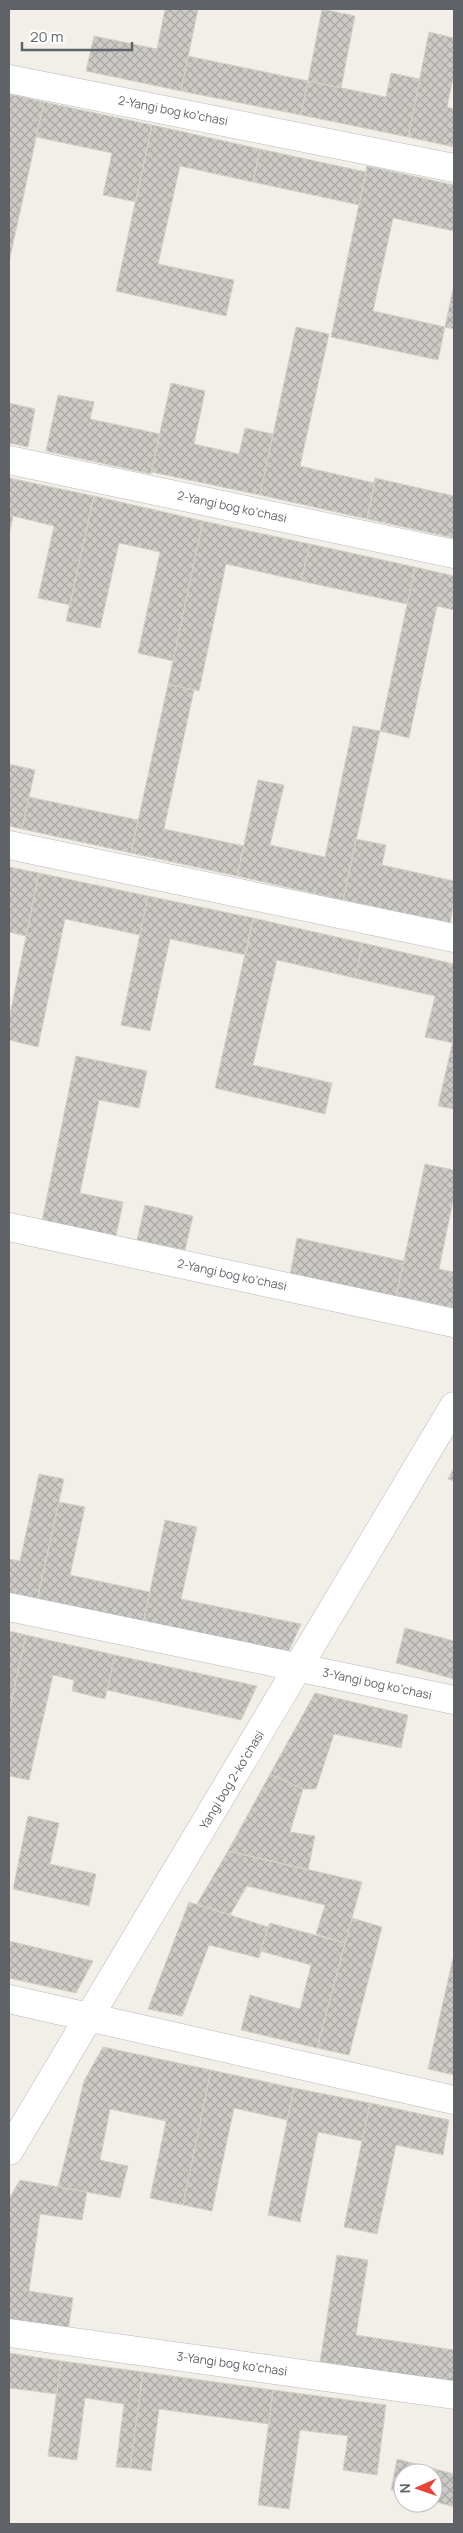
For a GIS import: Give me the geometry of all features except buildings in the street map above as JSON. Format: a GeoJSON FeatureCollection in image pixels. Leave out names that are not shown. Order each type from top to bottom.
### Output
{"type":"FeatureCollection","features":[{"type":"Feature","properties":{"kind":"street","name":"2-Yangi bog koʼchasi"},"geometry":{"type":"LineString","coordinates":[[9,79],[454,168]]}},
{"type":"Feature","properties":{"kind":"street","name":"2-Yangi bog koʼchasi"},"geometry":{"type":"LineString","coordinates":[[9,460],[454,554]]}},
{"type":"Feature","properties":{"kind":"street"},"geometry":{"type":"LineString","coordinates":[[9,845],[454,938]]}},
{"type":"Feature","properties":{"kind":"street","name":"2-Yangi bog koʼchasi"},"geometry":{"type":"LineString","coordinates":[[9,1228],[454,1323]]}},
{"type":"Feature","properties":{"kind":"street","name":"Yangi bog 2-koʼchasi"},"geometry":{"type":"LineString","coordinates":[[9,2152],[454,1406]]}},
{"type":"Feature","properties":{"kind":"street"},"geometry":{"type":"LineString","coordinates":[[9,1607],[300,1667]]}},
{"type":"Feature","properties":{"kind":"street","name":"3-Yangi bog koʼchasi"},"geometry":{"type":"LineString","coordinates":[[300,1667],[454,1700]]}},
{"type":"Feature","properties":{"kind":"street"},"geometry":{"type":"LineString","coordinates":[[9,1999],[454,2100]]}},
{"type":"Feature","properties":{"kind":"street","name":"3-Yangi bog koʼchasi"},"geometry":{"type":"LineString","coordinates":[[9,2333],[454,2395]]}}]}
